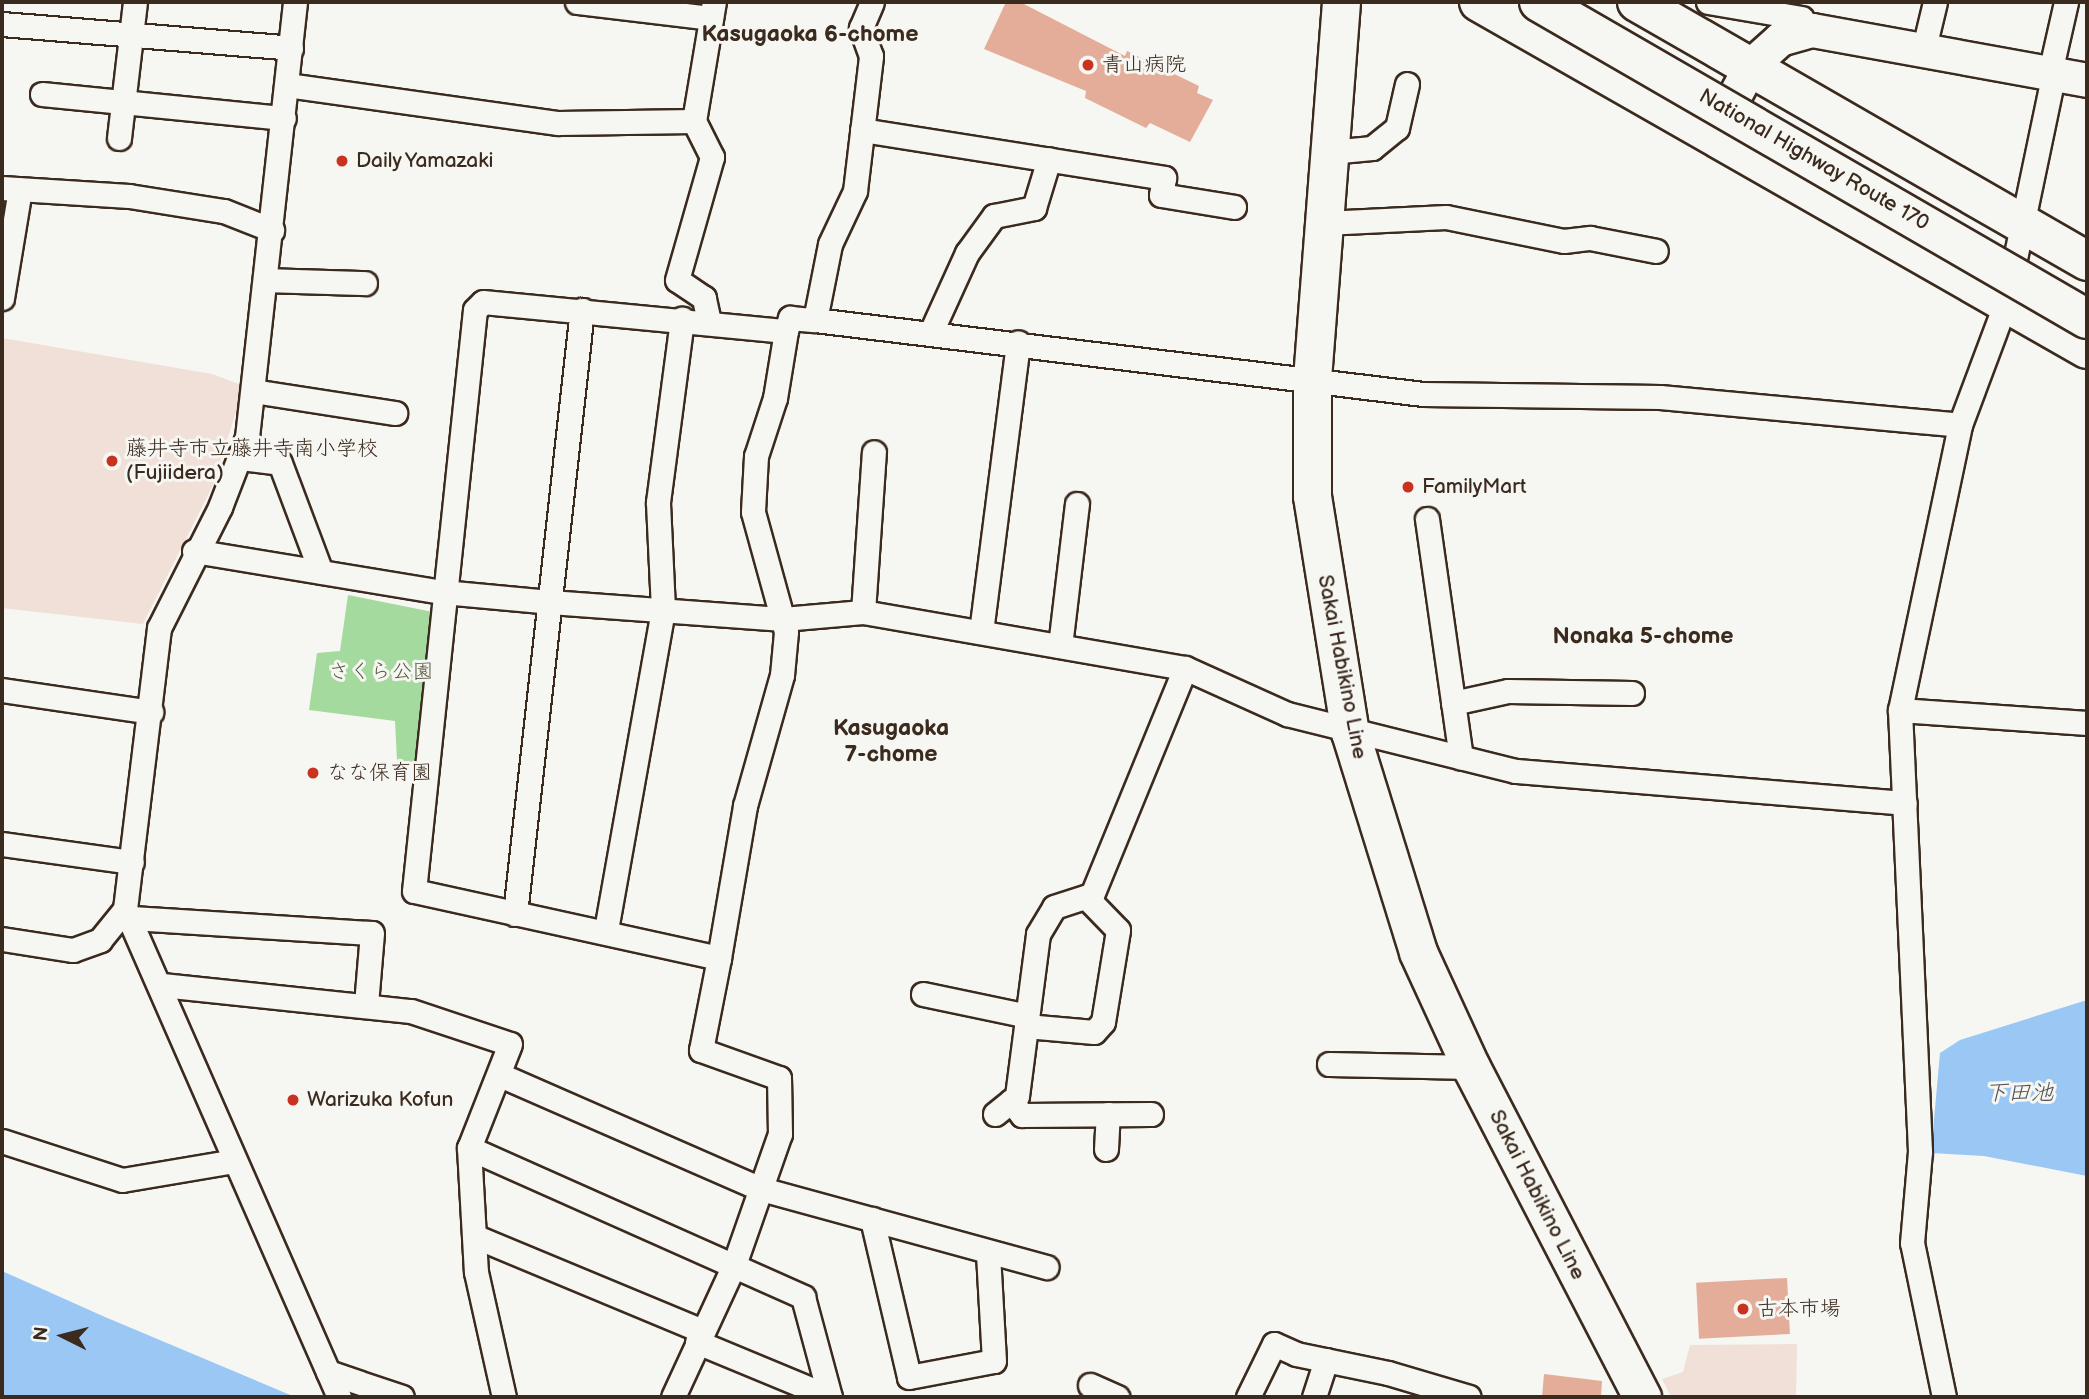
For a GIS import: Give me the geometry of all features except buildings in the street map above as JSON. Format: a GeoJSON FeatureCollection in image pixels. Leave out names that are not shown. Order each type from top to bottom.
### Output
{"type":"FeatureCollection","features":[{"type":"Feature","properties":{"kind":"highway"},"geometry":{"type":"LineString","coordinates":[[1479,2],[2087,349]]}},
{"type":"Feature","properties":{"kind":"highway","name":"National Highway Route 170"},"geometry":{"type":"LineString","coordinates":[[1539,2],[2087,319]]}},
{"type":"Feature","properties":{"kind":"highway","name":"National Highway Route 170"},"geometry":{"type":"LineString","coordinates":[[1588,2],[2087,291]]}},
{"type":"Feature","properties":{"kind":"highway"},"geometry":{"type":"LineString","coordinates":[[1638,2],[2087,261]]}},
{"type":"Feature","properties":{"kind":"main road","name":"Sakai Habikino Line"},"geometry":{"type":"LineString","coordinates":[[1341,2],[1312,379],[1312,496],[1350,732],[1418,952],[1471,1067],[1642,1397]]}},
{"type":"Feature","properties":{"kind":"street"},"geometry":{"type":"LineString","coordinates":[[119,138],[135,2]]}},
{"type":"Feature","properties":{"kind":"street"},"geometry":{"type":"LineString","coordinates":[[296,2],[267,280],[253,391],[241,458],[159,628],[128,914],[162,985],[234,1161],[339,1397]]}},
{"type":"Feature","properties":{"kind":"street"},"geometry":{"type":"LineString","coordinates":[[577,2],[712,10],[694,121],[712,158],[677,280],[704,298],[709,322]]}},
{"type":"Feature","properties":{"kind":"street"},"geometry":{"type":"LineString","coordinates":[[815,320],[830,244],[855,191],[871,56],[861,27],[872,2]]}},
{"type":"Feature","properties":{"kind":"street"},"geometry":{"type":"LineString","coordinates":[[1708,2],[1802,18],[1812,30],[2051,78],[2087,80]]}},
{"type":"Feature","properties":{"kind":"street"},"geometry":{"type":"LineString","coordinates":[[1923,52],[1935,2]]}},
{"type":"Feature","properties":{"kind":"street"},"geometry":{"type":"LineString","coordinates":[[1944,1397],[1913,1243],[1920,1150],[1900,710],[1960,425],[2006,302],[2020,221],[2066,2]]}},
{"type":"Feature","properties":{"kind":"street"},"geometry":{"type":"LineString","coordinates":[[2074,2],[2087,7]]}},
{"type":"Feature","properties":{"kind":"street"},"geometry":{"type":"LineString","coordinates":[[1713,135],[1751,65],[1802,18]]}},
{"type":"Feature","properties":{"kind":"street"},"geometry":{"type":"LineString","coordinates":[[2,24],[291,48]]}},
{"type":"Feature","properties":{"kind":"street"},"geometry":{"type":"LineString","coordinates":[[1330,152],[1372,148],[1397,128],[1407,84]]}},
{"type":"Feature","properties":{"kind":"street"},"geometry":{"type":"LineString","coordinates":[[287,85],[558,123],[694,121]]}},
{"type":"Feature","properties":{"kind":"street"},"geometry":{"type":"LineString","coordinates":[[43,94],[284,118]]}},
{"type":"Feature","properties":{"kind":"street"},"geometry":{"type":"LineString","coordinates":[[862,130],[1164,178],[1161,195],[1234,207]]}},
{"type":"Feature","properties":{"kind":"street"},"geometry":{"type":"LineString","coordinates":[[931,331],[967,253],[993,216],[1034,208],[1049,159]]}},
{"type":"Feature","properties":{"kind":"street"},"geometry":{"type":"LineString","coordinates":[[2,298],[11,188],[142,198],[224,211],[272,230]]}},
{"type":"Feature","properties":{"kind":"street"},"geometry":{"type":"LineString","coordinates":[[1324,223],[1446,217],[1564,241],[1590,238],[1656,251]]}},
{"type":"Feature","properties":{"kind":"street"},"geometry":{"type":"LineString","coordinates":[[267,280],[365,283]]}},
{"type":"Feature","properties":{"kind":"street"},"geometry":{"type":"LineString","coordinates":[[719,958],[607,930],[515,914],[414,891],[443,592],[475,310],[483,302],[786,331]]}},
{"type":"Feature","properties":{"kind":"street"},"geometry":{"type":"LineString","coordinates":[[515,914],[582,310]]}},
{"type":"Feature","properties":{"kind":"street"},"geometry":{"type":"LineString","coordinates":[[673,1397],[734,1265],[780,1134],[779,1078],[701,1050],[745,806],[782,675],[783,620],[752,512],[756,456],[775,398],[790,318],[931,331],[1423,394],[1660,397],[1960,425]]}},
{"type":"Feature","properties":{"kind":"street"},"geometry":{"type":"LineString","coordinates":[[607,930],[663,609],[658,502],[682,319]]}},
{"type":"Feature","properties":{"kind":"street"},"geometry":{"type":"LineString","coordinates":[[981,632],[1018,342]]}},
{"type":"Feature","properties":{"kind":"street"},"geometry":{"type":"LineString","coordinates":[[253,391],[395,413]]}},
{"type":"Feature","properties":{"kind":"street"},"geometry":{"type":"LineString","coordinates":[[863,612],[874,452]]}},
{"type":"Feature","properties":{"kind":"street"},"geometry":{"type":"LineString","coordinates":[[241,458],[280,463],[321,572]]}},
{"type":"Feature","properties":{"kind":"street"},"geometry":{"type":"LineString","coordinates":[[1060,646],[1077,504]]}},
{"type":"Feature","properties":{"kind":"street"},"geometry":{"type":"LineString","coordinates":[[1427,519],[1461,758]]}},
{"type":"Feature","properties":{"kind":"street"},"geometry":{"type":"LineString","coordinates":[[194,551],[443,592],[550,602],[783,620],[863,612],[1185,668],[1287,714],[1350,732],[1516,771],[1905,803]]}},
{"type":"Feature","properties":{"kind":"street"},"geometry":{"type":"LineString","coordinates":[[1151,1114],[1021,1115],[1003,1107],[1017,1096],[1038,934],[1054,907],[1092,895],[1185,668]]}},
{"type":"Feature","properties":{"kind":"street"},"geometry":{"type":"LineString","coordinates":[[2,690],[151,712]]}},
{"type":"Feature","properties":{"kind":"street"},"geometry":{"type":"LineString","coordinates":[[1453,703],[1508,691],[1632,694]]}},
{"type":"Feature","properties":{"kind":"street"},"geometry":{"type":"LineString","coordinates":[[1900,710],[2087,723]]}},
{"type":"Feature","properties":{"kind":"street"},"geometry":{"type":"LineString","coordinates":[[2,845],[132,862]]}},
{"type":"Feature","properties":{"kind":"street"},"geometry":{"type":"LineString","coordinates":[[923,994],[1027,1021],[1094,1032],[1103,1022],[1118,930],[1086,897]]}},
{"type":"Feature","properties":{"kind":"street"},"geometry":{"type":"LineString","coordinates":[[2,939],[73,950],[100,940],[128,914],[372,933],[366,1005]]}},
{"type":"Feature","properties":{"kind":"street"},"geometry":{"type":"LineString","coordinates":[[162,985],[411,1011],[510,1044],[469,1148],[476,1272],[504,1397]]}},
{"type":"Feature","properties":{"kind":"street"},"geometry":{"type":"LineString","coordinates":[[1329,1064],[1471,1067]]}},
{"type":"Feature","properties":{"kind":"street"},"geometry":{"type":"LineString","coordinates":[[500,1075],[761,1189],[1047,1267]]}},
{"type":"Feature","properties":{"kind":"street"},"geometry":{"type":"LineString","coordinates":[[1106,1149],[1108,1114]]}},
{"type":"Feature","properties":{"kind":"street"},"geometry":{"type":"LineString","coordinates":[[2,1142],[122,1180],[234,1161]]}},
{"type":"Feature","properties":{"kind":"street"},"geometry":{"type":"LineString","coordinates":[[469,1148],[803,1297],[830,1397]]}},
{"type":"Feature","properties":{"kind":"street"},"geometry":{"type":"LineString","coordinates":[[872,1219],[909,1377],[994,1361],[988,1252]]}},
{"type":"Feature","properties":{"kind":"street"},"geometry":{"type":"LineString","coordinates":[[474,1236],[830,1397]]}},
{"type":"Feature","properties":{"kind":"street"},"geometry":{"type":"LineString","coordinates":[[1248,1397],[1274,1344],[1326,1360],[1388,1373],[1422,1392],[1469,1397]]}},
{"type":"Feature","properties":{"kind":"street"},"geometry":{"type":"LineString","coordinates":[[1314,1397],[1326,1360]]}},
{"type":"Feature","properties":{"kind":"street"},"geometry":{"type":"LineString","coordinates":[[328,1372],[402,1397]]}},
{"type":"Feature","properties":{"kind":"street"},"geometry":{"type":"LineString","coordinates":[[1090,1385],[1117,1397]]}},
{"type":"Feature","properties":{"kind":"shaded area","name":"藤井寺市立藤井寺南小学校 (Fujiidera)"},"geometry":{"type":"Polygon","coordinates":[[[2,338],[212,374],[244,386],[213,485],[143,624],[2,608],[2,338]]]}},
{"type":"Feature","properties":{"kind":"shaded area"},"geometry":{"type":"Polygon","coordinates":[[[1797,1344],[1796,1397],[1671,1397],[1662,1379],[1683,1372],[1690,1345],[1797,1344]]]}},
{"type":"Feature","properties":{"kind":"green space","name":"さくら公園"},"geometry":{"type":"Polygon","coordinates":[[[348,595],[433,612],[416,763],[397,761],[395,721],[309,710],[317,653],[340,651],[348,595]]]}},
{"type":"Feature","properties":{"kind":"water","name":"下田池"},"geometry":{"type":"Polygon","coordinates":[[[2087,1000],[2087,1176],[1984,1156],[1931,1153],[1940,1053],[1960,1040],[2087,1000]]]}},
{"type":"Feature","properties":{"kind":"water"},"geometry":{"type":"Polygon","coordinates":[[[2,1271],[105,1317],[295,1397],[2,1397],[2,1271]]]}},
{"type":"Feature","properties":{"kind":"place","name":"青山病院"},"geometry":{"type":"Point","coordinates":[1088,65]}},
{"type":"Feature","properties":{"kind":"place","name":"Daily Yamazaki"},"geometry":{"type":"Point","coordinates":[342,161]}},
{"type":"Feature","properties":{"kind":"place","name":"藤井寺市立藤井寺南小学校 (Fujiidera)"},"geometry":{"type":"Point","coordinates":[112,461]}},
{"type":"Feature","properties":{"kind":"place","name":"FamilyMart"},"geometry":{"type":"Point","coordinates":[1408,487]}},
{"type":"Feature","properties":{"kind":"place","name":"なな保育園"},"geometry":{"type":"Point","coordinates":[313,773]}},
{"type":"Feature","properties":{"kind":"place","name":"Warizuka Kofun"},"geometry":{"type":"Point","coordinates":[293,1100]}},
{"type":"Feature","properties":{"kind":"place","name":"古本市場"},"geometry":{"type":"Point","coordinates":[1743,1309]}},
{"type":"Feature","properties":{"kind":"district","name":"Kasugaoka 6-chome"},"geometry":{"type":"Point","coordinates":[810,34]}},
{"type":"Feature","properties":{"kind":"district","name":"Nonaka 5-chome"},"geometry":{"type":"Point","coordinates":[1643,636]}},
{"type":"Feature","properties":{"kind":"district","name":"Kasugaoka 7-chome"},"geometry":{"type":"Point","coordinates":[891,741]}}]}
